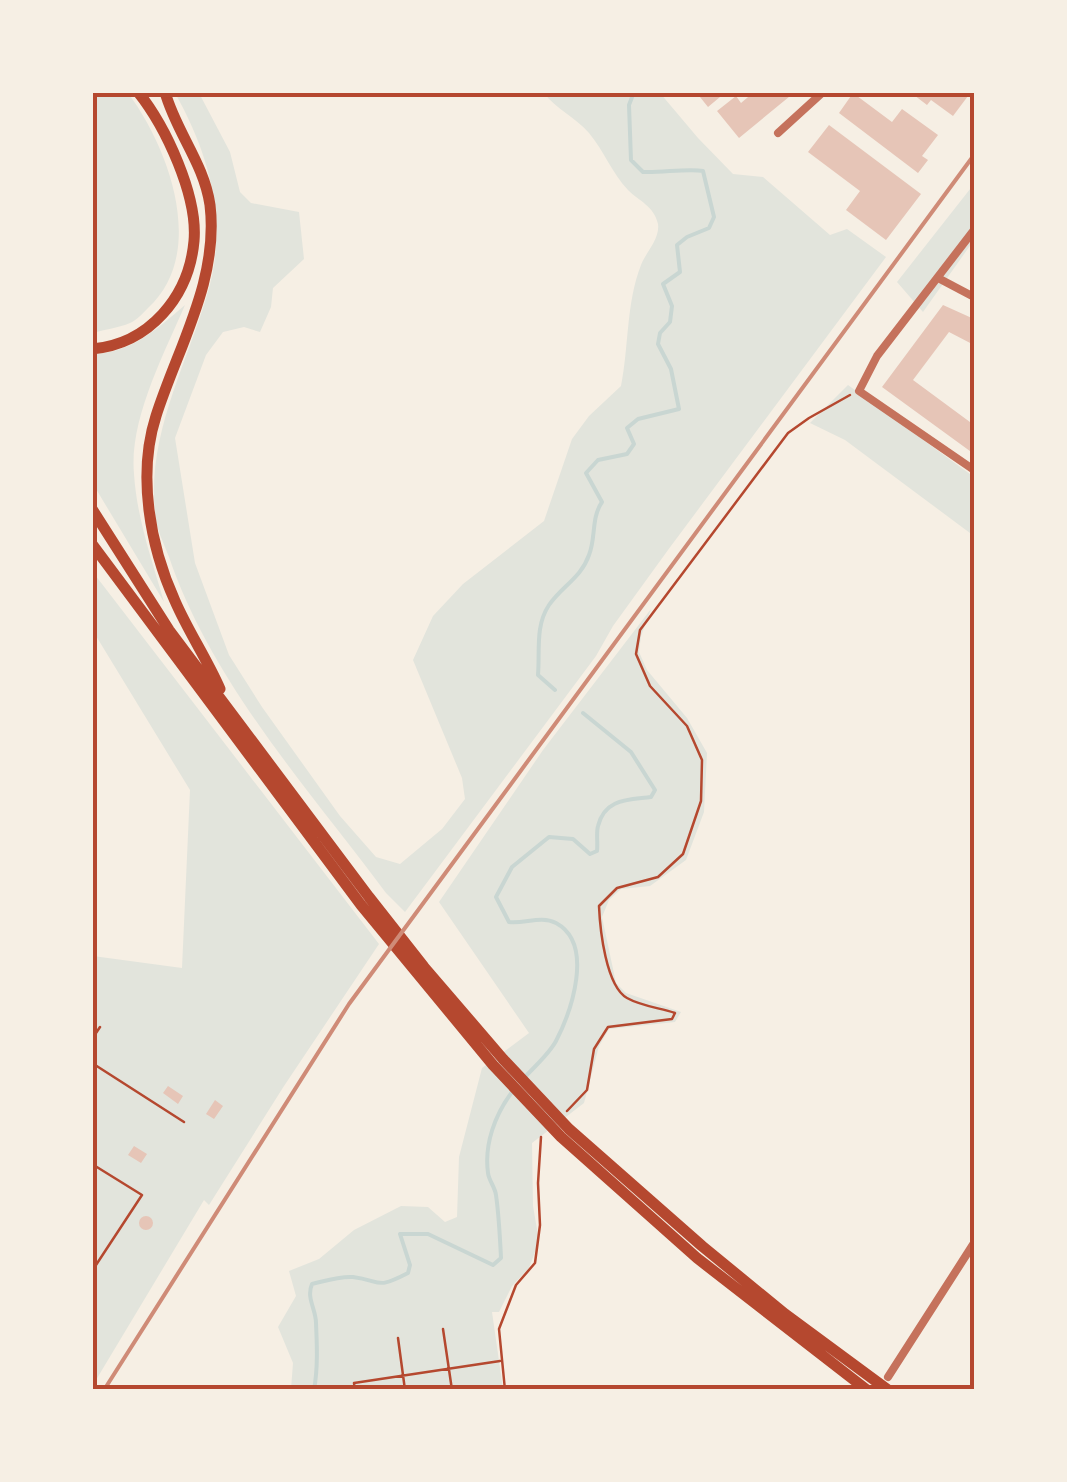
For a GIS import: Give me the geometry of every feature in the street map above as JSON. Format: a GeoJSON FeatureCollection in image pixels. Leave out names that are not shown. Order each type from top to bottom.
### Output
{"type":"FeatureCollection","features":[{"type":"Feature","properties":{"kind":"main road"},"geometry":{"type":"LineString","coordinates":[[92,349],[124,341],[150,328],[166,311],[183,287],[194,240],[189,194],[153,111],[138,92]]}},
{"type":"Feature","properties":{"kind":"main road"},"geometry":{"type":"LineString","coordinates":[[165,92],[202,171],[210,206],[210,241],[204,288],[155,419],[147,468],[150,521],[174,600],[230,711]]}},
{"type":"Feature","properties":{"kind":"main road"},"geometry":{"type":"LineString","coordinates":[[92,510],[170,630],[365,901]]}},
{"type":"Feature","properties":{"kind":"main road"},"geometry":{"type":"LineString","coordinates":[[92,544],[365,901],[565,1133],[696,1258],[867,1390]]}},
{"type":"Feature","properties":{"kind":"main road"},"geometry":{"type":"LineString","coordinates":[[565,1133],[784,1314],[888,1383]]}},
{"type":"Feature","properties":{"kind":"street"},"geometry":{"type":"LineString","coordinates":[[778,133],[822,92]]}},
{"type":"Feature","properties":{"kind":"street"},"geometry":{"type":"LineString","coordinates":[[974,230],[877,356],[859,390],[974,470]]}},
{"type":"Feature","properties":{"kind":"street"},"geometry":{"type":"LineString","coordinates":[[938,278],[974,297]]}},
{"type":"Feature","properties":{"kind":"street"},"geometry":{"type":"LineString","coordinates":[[888,1383],[974,1243]]}},
{"type":"Feature","properties":{"kind":"path"},"geometry":{"type":"LineString","coordinates":[[572,1106],[587,1090],[594,1050],[608,1027],[672,1019],[675,1013],[627,998],[613,984],[600,931],[599,906],[617,888],[658,878],[684,854],[701,801],[702,760],[687,726],[650,686],[636,654],[640,630],[788,434],[859,390]]}},
{"type":"Feature","properties":{"kind":"path"},"geometry":{"type":"LineString","coordinates":[[92,1040],[100,1027]]}},
{"type":"Feature","properties":{"kind":"path"},"geometry":{"type":"LineString","coordinates":[[92,1062],[184,1122]]}},
{"type":"Feature","properties":{"kind":"path"},"geometry":{"type":"LineString","coordinates":[[505,1390],[499,1329],[516,1285],[535,1262],[542,1133]]}},
{"type":"Feature","properties":{"kind":"path"},"geometry":{"type":"LineString","coordinates":[[92,1164],[142,1195],[94,1268]]}},
{"type":"Feature","properties":{"kind":"path"},"geometry":{"type":"LineString","coordinates":[[444,1328],[452,1390]]}},
{"type":"Feature","properties":{"kind":"path"},"geometry":{"type":"LineString","coordinates":[[398,1338],[405,1390]]}},
{"type":"Feature","properties":{"kind":"path"},"geometry":{"type":"LineString","coordinates":[[355,1390],[354,1383],[502,1360]]}},
{"type":"Feature","properties":{"kind":"shaded area"},"geometry":{"type":"Polygon","coordinates":[[[128,93],[143,116],[168,171],[179,230],[176,259],[166,285],[148,308],[130,323],[93,333],[92,95],[128,93]]]}},
{"type":"Feature","properties":{"kind":"shaded area"},"geometry":{"type":"Polygon","coordinates":[[[175,93],[199,93],[230,152],[240,192],[251,203],[299,212],[304,259],[273,288],[271,307],[260,332],[244,327],[223,332],[206,355],[175,438],[195,563],[229,655],[262,707],[340,816],[376,857],[400,864],[442,829],[465,799],[462,778],[413,660],[433,616],[463,584],[544,521],[572,439],[589,416],[621,386],[636,280],[658,230],[653,213],[622,183],[589,133],[544,93],[660,93],[733,174],[763,177],[830,235],[847,229],[886,257],[405,912],[294,774],[236,691],[187,603],[157,525],[154,485],[162,430],[207,295],[216,242],[216,216],[206,165],[175,93]]]}},
{"type":"Feature","properties":{"kind":"shaded area"},"geometry":{"type":"Polygon","coordinates":[[[974,184],[974,240],[923,312],[897,282],[974,184]]]}},
{"type":"Feature","properties":{"kind":"shaded area"},"geometry":{"type":"Polygon","coordinates":[[[185,305],[142,410],[134,453],[138,507],[164,602],[93,484],[93,354],[131,344],[185,305]]]}},
{"type":"Feature","properties":{"kind":"shaded area"},"geometry":{"type":"Polygon","coordinates":[[[848,385],[974,477],[974,536],[845,440],[810,423],[848,385]]]}},
{"type":"Feature","properties":{"kind":"shaded area"},"geometry":{"type":"Polygon","coordinates":[[[92,571],[379,944],[209,1205],[204,1200],[93,1385],[93,956],[182,968],[190,790],[93,631],[92,571]]]}},
{"type":"Feature","properties":{"kind":"shaded area"},"geometry":{"type":"Polygon","coordinates":[[[651,609],[639,652],[647,670],[687,718],[707,753],[704,812],[686,860],[650,886],[621,889],[609,900],[602,917],[616,983],[626,993],[681,1012],[675,1022],[609,1029],[599,1046],[584,1103],[532,1143],[533,1206],[539,1241],[529,1268],[512,1286],[499,1312],[492,1312],[503,1389],[291,1389],[293,1363],[278,1327],[296,1296],[289,1271],[319,1259],[354,1230],[401,1206],[428,1207],[445,1222],[457,1217],[459,1157],[482,1068],[529,1033],[439,902],[543,750],[651,609]]]}},
{"type":"Feature","properties":{"kind":"building"},"geometry":{"type":"Polygon","coordinates":[[[696,92],[726,92],[708,107],[696,92]]]}},
{"type":"Feature","properties":{"kind":"building"},"geometry":{"type":"Polygon","coordinates":[[[754,92],[795,92],[739,138],[717,111],[736,96],[741,103],[754,92]]]}},
{"type":"Feature","properties":{"kind":"building"},"geometry":{"type":"Polygon","coordinates":[[[910,92],[971,92],[953,116],[931,100],[927,105],[910,92]]]}},
{"type":"Feature","properties":{"kind":"building"},"geometry":{"type":"Polygon","coordinates":[[[853,93],[892,122],[902,109],[938,135],[922,156],[928,160],[918,173],[839,113],[853,93]]]}},
{"type":"Feature","properties":{"kind":"building"},"geometry":{"type":"Polygon","coordinates":[[[829,125],[921,194],[886,240],[846,210],[860,191],[808,152],[829,125]]]}},
{"type":"Feature","properties":{"kind":"building"},"geometry":{"type":"Polygon","coordinates":[[[943,305],[974,319],[974,345],[949,332],[913,380],[974,425],[974,454],[882,387],[943,305]]]}},
{"type":"Feature","properties":{"kind":"building"},"geometry":{"type":"Polygon","coordinates":[[[168,1086],[183,1096],[178,1104],[163,1093],[168,1086]]]}},
{"type":"Feature","properties":{"kind":"building"},"geometry":{"type":"Polygon","coordinates":[[[215,1100],[223,1106],[214,1119],[206,1114],[215,1100]]]}},
{"type":"Feature","properties":{"kind":"building"},"geometry":{"type":"Polygon","coordinates":[[[134,1146],[147,1154],[141,1163],[128,1155],[134,1146]]]}},
{"type":"Feature","properties":{"kind":"building"},"geometry":{"type":"Polygon","coordinates":[[[146,1216],[153,1223],[146,1230],[139,1223],[146,1216]]]}},
{"type":"Feature","properties":{"kind":"waterway"},"geometry":{"type":"LineString","coordinates":[[555,690],[538,675],[540,630],[549,605],[581,570],[591,548],[602,502],[586,473],[598,460],[627,454],[634,444],[627,428],[638,419],[679,409],[671,369],[658,344],[660,333],[670,322],[672,306],[663,284],[680,272],[677,245],[709,228],[714,217],[703,171],[643,172],[631,160],[629,105],[634,92]]}},
{"type":"Feature","properties":{"kind":"waterway"},"geometry":{"type":"LineString","coordinates":[[525,1077],[550,1051],[562,1028],[576,979],[575,946],[556,923],[509,922],[496,897],[512,867],[549,837],[573,839],[590,854],[597,851],[598,826],[606,810],[619,802],[651,797],[655,790],[631,752],[583,713]]}},
{"type":"Feature","properties":{"kind":"waterway"},"geometry":{"type":"LineString","coordinates":[[314,1390],[317,1348],[312,1284],[348,1277],[384,1283],[408,1273],[410,1265],[400,1234],[428,1234],[493,1265],[501,1258],[488,1151],[496,1120],[512,1092]]}},
{"type":"Feature","properties":{"kind":"railway"},"geometry":{"type":"LineString","coordinates":[[104,1390],[349,1004],[974,155]]}}]}
